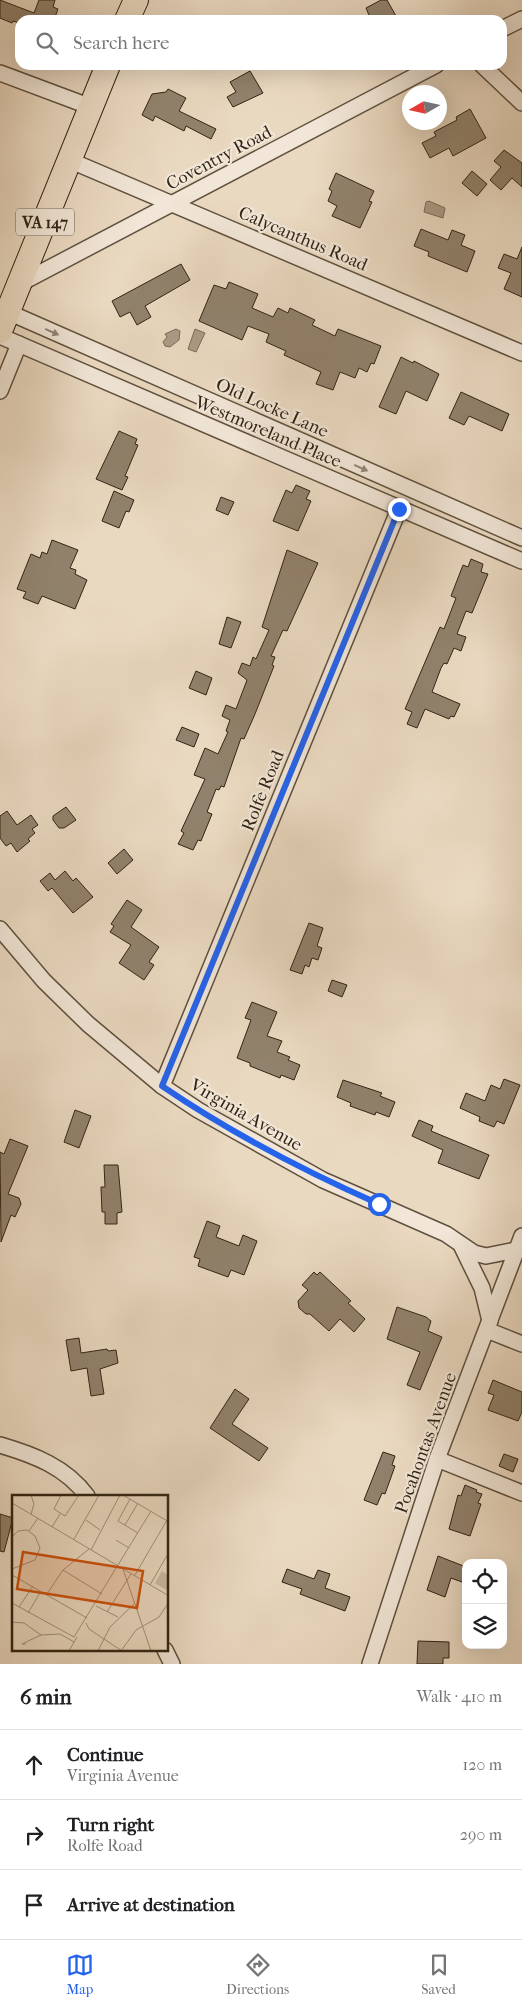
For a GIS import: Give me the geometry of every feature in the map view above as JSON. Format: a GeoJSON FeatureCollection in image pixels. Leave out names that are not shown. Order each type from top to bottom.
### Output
{"type":"FeatureCollection","features":[{"type":"Feature","properties":{"kind":"main road"},"geometry":{"type":"LineString","coordinates":[[129,15],[136,0]]}},
{"type":"Feature","properties":{"kind":"main road","name":"VA 147"},"geometry":{"type":"LineString","coordinates":[[9,329],[19,284],[106,70]]}},
{"type":"Feature","properties":{"kind":"street"},"geometry":{"type":"LineString","coordinates":[[507,26],[522,18]]}},
{"type":"Feature","properties":{"kind":"street","name":"Coventry Road"},"geometry":{"type":"LineString","coordinates":[[19,284],[426,70]]}},
{"type":"Feature","properties":{"kind":"street"},"geometry":{"type":"LineString","coordinates":[[487,70],[522,104]]}},
{"type":"Feature","properties":{"kind":"street"},"geometry":{"type":"LineString","coordinates":[[0,73],[91,108]]}},
{"type":"Feature","properties":{"kind":"street","name":"Calycanthus Road"},"geometry":{"type":"LineString","coordinates":[[70,160],[522,353]]}},
{"type":"Feature","properties":{"kind":"street"},"geometry":{"type":"LineString","coordinates":[[0,392],[9,329]]}},
{"type":"Feature","properties":{"kind":"street","name":"Westmoreland Place"},"geometry":{"type":"LineString","coordinates":[[0,336],[9,329],[399,509],[522,561]]}},
{"type":"Feature","properties":{"kind":"street","name":"Old Locke Lane"},"geometry":{"type":"LineString","coordinates":[[9,329],[522,538]]}},
{"type":"Feature","properties":{"kind":"street","name":"Rolfe Road"},"geometry":{"type":"LineString","coordinates":[[162,1086],[399,509]]}},
{"type":"Feature","properties":{"kind":"street","name":"Virginia Avenue"},"geometry":{"type":"LineString","coordinates":[[0,929],[44,981],[76,1012],[162,1086],[198,1110],[261,1147],[324,1180],[446,1234],[474,1254],[486,1256],[519,1243]]}},
{"type":"Feature","properties":{"kind":"street","name":"Pocahontas Avenue"},"geometry":{"type":"LineString","coordinates":[[370,1664],[438,1459],[519,1243]]}},
{"type":"Feature","properties":{"kind":"street"},"geometry":{"type":"LineString","coordinates":[[462,1246],[482,1288],[489,1326],[522,1344]]}},
{"type":"Feature","properties":{"kind":"street"},"geometry":{"type":"LineString","coordinates":[[0,1444],[34,1455],[63,1472],[86,1495]]}},
{"type":"Feature","properties":{"kind":"street"},"geometry":{"type":"LineString","coordinates":[[438,1459],[522,1493]]}},
{"type":"Feature","properties":{"kind":"street"},"geometry":{"type":"LineString","coordinates":[[165,1652],[172,1664]]}},
{"type":"Feature","properties":{"kind":"shaded area"},"geometry":{"type":"Polygon","coordinates":[[[429,201],[445,208],[443,218],[424,212],[426,202],[429,201]]]}},
{"type":"Feature","properties":{"kind":"shaded area"},"geometry":{"type":"Polygon","coordinates":[[[176,329],[180,331],[179,340],[170,347],[165,346],[163,342],[167,337],[165,334],[176,329]]]}},
{"type":"Feature","properties":{"kind":"shaded area"},"geometry":{"type":"Polygon","coordinates":[[[195,329],[205,333],[196,352],[188,349],[195,329]]]}},
{"type":"Feature","properties":{"kind":"building"},"geometry":{"type":"Polygon","coordinates":[[[0,0],[34,13],[39,0],[55,0],[53,7],[58,9],[56,15],[15,15],[15,22],[12,23],[0,18],[0,0]]]}},
{"type":"Feature","properties":{"kind":"building"},"geometry":{"type":"Polygon","coordinates":[[[381,0],[387,0],[395,15],[369,15],[366,8],[381,0]]]}},
{"type":"Feature","properties":{"kind":"building"},"geometry":{"type":"Polygon","coordinates":[[[250,71],[263,93],[233,107],[227,97],[236,92],[230,82],[250,71]]]}},
{"type":"Feature","properties":{"kind":"building"},"geometry":{"type":"Polygon","coordinates":[[[168,89],[186,98],[179,111],[216,129],[211,139],[186,126],[184,131],[155,116],[153,121],[142,115],[152,94],[166,92],[168,89]]]}},
{"type":"Feature","properties":{"kind":"building"},"geometry":{"type":"Polygon","coordinates":[[[470,109],[486,138],[453,156],[449,148],[430,158],[422,143],[436,136],[434,132],[438,130],[447,130],[447,125],[457,120],[456,117],[470,109]]]}},
{"type":"Feature","properties":{"kind":"building"},"geometry":{"type":"Polygon","coordinates":[[[504,150],[522,163],[522,187],[512,178],[501,190],[490,180],[501,167],[494,161],[504,150]]]}},
{"type":"Feature","properties":{"kind":"building"},"geometry":{"type":"Polygon","coordinates":[[[472,171],[487,184],[477,196],[462,183],[472,171]]]}},
{"type":"Feature","properties":{"kind":"building"},"geometry":{"type":"Polygon","coordinates":[[[336,173],[374,191],[369,201],[372,202],[360,228],[332,216],[337,206],[328,201],[332,191],[329,189],[336,173]]]}},
{"type":"Feature","properties":{"kind":"building"},"geometry":{"type":"Polygon","coordinates":[[[421,229],[448,240],[452,230],[465,235],[461,245],[475,251],[467,272],[428,256],[429,252],[414,246],[421,229]]]}},
{"type":"Feature","properties":{"kind":"building"},"geometry":{"type":"Polygon","coordinates":[[[522,247],[522,297],[504,289],[511,273],[498,268],[504,254],[517,259],[522,247]]]}},
{"type":"Feature","properties":{"kind":"building"},"geometry":{"type":"Polygon","coordinates":[[[181,264],[190,280],[145,306],[151,317],[137,325],[130,312],[120,317],[112,301],[181,264]]]}},
{"type":"Feature","properties":{"kind":"building"},"geometry":{"type":"Polygon","coordinates":[[[229,282],[258,294],[252,308],[273,317],[278,308],[288,313],[290,308],[315,320],[312,325],[335,336],[338,329],[381,346],[374,364],[371,363],[367,372],[359,368],[355,378],[340,372],[333,390],[316,384],[321,372],[284,355],[286,351],[266,342],[269,334],[248,326],[242,340],[199,321],[214,285],[226,289],[229,282]]]}},
{"type":"Feature","properties":{"kind":"building"},"geometry":{"type":"Polygon","coordinates":[[[401,357],[413,363],[414,361],[439,374],[427,401],[406,391],[396,414],[379,407],[401,357]]]}},
{"type":"Feature","properties":{"kind":"building"},"geometry":{"type":"Polygon","coordinates":[[[461,392],[509,414],[502,431],[469,416],[464,425],[449,418],[461,392]]]}},
{"type":"Feature","properties":{"kind":"building"},"geometry":{"type":"Polygon","coordinates":[[[119,431],[137,439],[135,444],[138,445],[125,476],[128,477],[122,490],[96,479],[119,431]]]}},
{"type":"Feature","properties":{"kind":"building"},"geometry":{"type":"Polygon","coordinates":[[[296,485],[310,491],[306,499],[311,501],[298,531],[273,521],[286,490],[292,493],[296,485]]]}},
{"type":"Feature","properties":{"kind":"building"},"geometry":{"type":"Polygon","coordinates":[[[114,491],[134,500],[129,512],[126,511],[119,528],[102,521],[114,491]]]}},
{"type":"Feature","properties":{"kind":"building"},"geometry":{"type":"Polygon","coordinates":[[[221,497],[234,502],[228,515],[216,510],[221,497]]]}},
{"type":"Feature","properties":{"kind":"building"},"geometry":{"type":"Polygon","coordinates":[[[52,540],[78,550],[70,568],[76,570],[75,574],[87,580],[75,609],[42,596],[38,604],[23,598],[26,592],[17,589],[31,554],[40,558],[42,552],[47,554],[52,540]]]}},
{"type":"Feature","properties":{"kind":"building"},"geometry":{"type":"Polygon","coordinates":[[[287,550],[318,563],[287,631],[283,630],[271,656],[275,657],[272,665],[274,666],[255,714],[244,739],[241,738],[224,787],[221,786],[219,790],[216,789],[207,812],[212,814],[201,841],[198,840],[193,850],[178,844],[184,833],[181,831],[205,779],[194,775],[205,748],[218,754],[228,732],[226,731],[230,720],[222,716],[226,705],[236,709],[247,680],[238,673],[242,663],[250,666],[253,657],[256,659],[269,630],[262,627],[287,550]]]}},
{"type":"Feature","properties":{"kind":"building"},"geometry":{"type":"Polygon","coordinates":[[[471,559],[483,564],[481,572],[488,574],[472,613],[466,611],[457,634],[466,637],[461,651],[454,648],[447,664],[444,663],[441,668],[432,692],[460,704],[454,717],[451,716],[449,719],[425,709],[417,728],[407,724],[412,712],[405,709],[440,627],[444,629],[456,598],[451,596],[463,565],[468,567],[471,559]]]}},
{"type":"Feature","properties":{"kind":"building"},"geometry":{"type":"Polygon","coordinates":[[[227,617],[241,622],[231,648],[219,644],[227,617]]]}},
{"type":"Feature","properties":{"kind":"building"},"geometry":{"type":"Polygon","coordinates":[[[196,671],[212,678],[206,695],[189,688],[196,671]]]}},
{"type":"Feature","properties":{"kind":"building"},"geometry":{"type":"Polygon","coordinates":[[[182,727],[199,734],[194,747],[176,740],[182,727]]]}},
{"type":"Feature","properties":{"kind":"building"},"geometry":{"type":"Polygon","coordinates":[[[66,807],[76,820],[64,828],[59,828],[53,820],[53,816],[66,807]]]}},
{"type":"Feature","properties":{"kind":"building"},"geometry":{"type":"Polygon","coordinates":[[[7,811],[17,825],[31,815],[38,825],[32,829],[35,833],[28,839],[30,841],[17,852],[11,843],[6,846],[0,838],[0,816],[7,811]]]}},
{"type":"Feature","properties":{"kind":"building"},"geometry":{"type":"Polygon","coordinates":[[[124,849],[133,860],[117,874],[108,863],[124,849]]]}},
{"type":"Feature","properties":{"kind":"building"},"geometry":{"type":"Polygon","coordinates":[[[65,871],[73,881],[76,878],[93,897],[73,913],[52,888],[48,891],[40,881],[50,873],[55,880],[65,871]]]}},
{"type":"Feature","properties":{"kind":"building"},"geometry":{"type":"Polygon","coordinates":[[[127,900],[142,910],[131,927],[159,947],[149,962],[154,965],[144,980],[119,963],[131,945],[110,932],[114,926],[111,924],[127,900]]]}},
{"type":"Feature","properties":{"kind":"building"},"geometry":{"type":"Polygon","coordinates":[[[309,923],[323,928],[317,946],[322,948],[318,960],[312,958],[309,967],[305,965],[302,974],[290,970],[309,923]]]}},
{"type":"Feature","properties":{"kind":"building"},"geometry":{"type":"Polygon","coordinates":[[[332,980],[347,985],[342,997],[328,991],[332,980]]]}},
{"type":"Feature","properties":{"kind":"building"},"geometry":{"type":"Polygon","coordinates":[[[252,1002],[277,1012],[267,1036],[282,1041],[277,1052],[290,1057],[288,1060],[300,1065],[294,1080],[281,1075],[280,1078],[250,1066],[250,1063],[237,1058],[251,1020],[245,1018],[252,1002]]]}},
{"type":"Feature","properties":{"kind":"building"},"geometry":{"type":"Polygon","coordinates":[[[504,1079],[520,1085],[504,1124],[497,1121],[494,1127],[479,1121],[480,1117],[460,1108],[466,1093],[485,1101],[491,1085],[500,1089],[504,1079]]]}},
{"type":"Feature","properties":{"kind":"building"},"geometry":{"type":"Polygon","coordinates":[[[343,1080],[382,1093],[380,1096],[395,1102],[389,1117],[376,1112],[375,1115],[350,1106],[351,1103],[337,1097],[343,1080]]]}},
{"type":"Feature","properties":{"kind":"building"},"geometry":{"type":"Polygon","coordinates":[[[75,1110],[91,1116],[79,1148],[64,1142],[75,1110]]]}},
{"type":"Feature","properties":{"kind":"building"},"geometry":{"type":"Polygon","coordinates":[[[419,1120],[433,1126],[431,1131],[489,1155],[479,1179],[438,1163],[443,1150],[412,1136],[419,1120]]]}},
{"type":"Feature","properties":{"kind":"building"},"geometry":{"type":"Polygon","coordinates":[[[10,1139],[28,1146],[8,1194],[19,1198],[21,1204],[15,1217],[11,1215],[1,1242],[0,1152],[4,1154],[10,1139]]]}},
{"type":"Feature","properties":{"kind":"building"},"geometry":{"type":"Polygon","coordinates":[[[104,1165],[118,1165],[122,1212],[117,1213],[117,1224],[105,1224],[105,1212],[102,1212],[101,1187],[105,1187],[104,1165]]]}},
{"type":"Feature","properties":{"kind":"building"},"geometry":{"type":"Polygon","coordinates":[[[207,1221],[220,1226],[216,1237],[239,1246],[243,1235],[257,1241],[244,1275],[231,1270],[228,1277],[198,1266],[200,1259],[194,1257],[207,1221]]]}},
{"type":"Feature","properties":{"kind":"building"},"geometry":{"type":"Polygon","coordinates":[[[314,1272],[317,1275],[320,1272],[351,1301],[348,1303],[365,1319],[354,1332],[340,1319],[329,1331],[310,1314],[306,1314],[299,1308],[298,1301],[308,1290],[302,1285],[314,1272]]]}},
{"type":"Feature","properties":{"kind":"building"},"geometry":{"type":"Polygon","coordinates":[[[397,1307],[426,1317],[431,1321],[428,1331],[442,1337],[420,1390],[407,1385],[420,1352],[387,1339],[397,1307]]]}},
{"type":"Feature","properties":{"kind":"building"},"geometry":{"type":"Polygon","coordinates":[[[79,1338],[81,1353],[107,1349],[108,1351],[116,1350],[118,1363],[100,1369],[104,1394],[91,1396],[87,1368],[71,1371],[66,1340],[79,1338]]]}},
{"type":"Feature","properties":{"kind":"building"},"geometry":{"type":"Polygon","coordinates":[[[493,1380],[522,1392],[522,1412],[518,1421],[488,1410],[494,1395],[488,1393],[493,1380]]]}},
{"type":"Feature","properties":{"kind":"building"},"geometry":{"type":"Polygon","coordinates":[[[235,1389],[249,1399],[232,1424],[268,1448],[259,1461],[210,1428],[235,1389]]]}},
{"type":"Feature","properties":{"kind":"building"},"geometry":{"type":"Polygon","coordinates":[[[383,1452],[395,1456],[392,1465],[395,1466],[385,1494],[382,1493],[377,1505],[364,1500],[383,1452]]]}},
{"type":"Feature","properties":{"kind":"building"},"geometry":{"type":"Polygon","coordinates":[[[504,1454],[518,1459],[513,1472],[499,1466],[504,1454]]]}},
{"type":"Feature","properties":{"kind":"building"},"geometry":{"type":"Polygon","coordinates":[[[465,1485],[482,1494],[478,1503],[481,1504],[470,1536],[449,1529],[458,1495],[461,1496],[465,1485]]]}},
{"type":"Feature","properties":{"kind":"building"},"geometry":{"type":"Polygon","coordinates":[[[0,1514],[12,1518],[12,1522],[4,1552],[0,1551],[0,1514]]]}},
{"type":"Feature","properties":{"kind":"building"},"geometry":{"type":"Polygon","coordinates":[[[438,1556],[462,1565],[462,1582],[451,1578],[445,1597],[427,1590],[438,1556]]]}},
{"type":"Feature","properties":{"kind":"building"},"geometry":{"type":"Polygon","coordinates":[[[287,1569],[314,1579],[318,1570],[330,1574],[325,1588],[350,1597],[345,1611],[300,1594],[302,1589],[282,1582],[287,1569]]]}},
{"type":"Feature","properties":{"kind":"building"},"geometry":{"type":"Polygon","coordinates":[[[418,1641],[449,1642],[449,1658],[443,1658],[443,1664],[417,1664],[418,1641]]]}},
{"type":"Feature","properties":{"kind":"route"},"geometry":{"type":"LineString","coordinates":[[379,1204],[324,1180],[261,1147],[198,1110],[162,1086],[399,509]]}}]}
